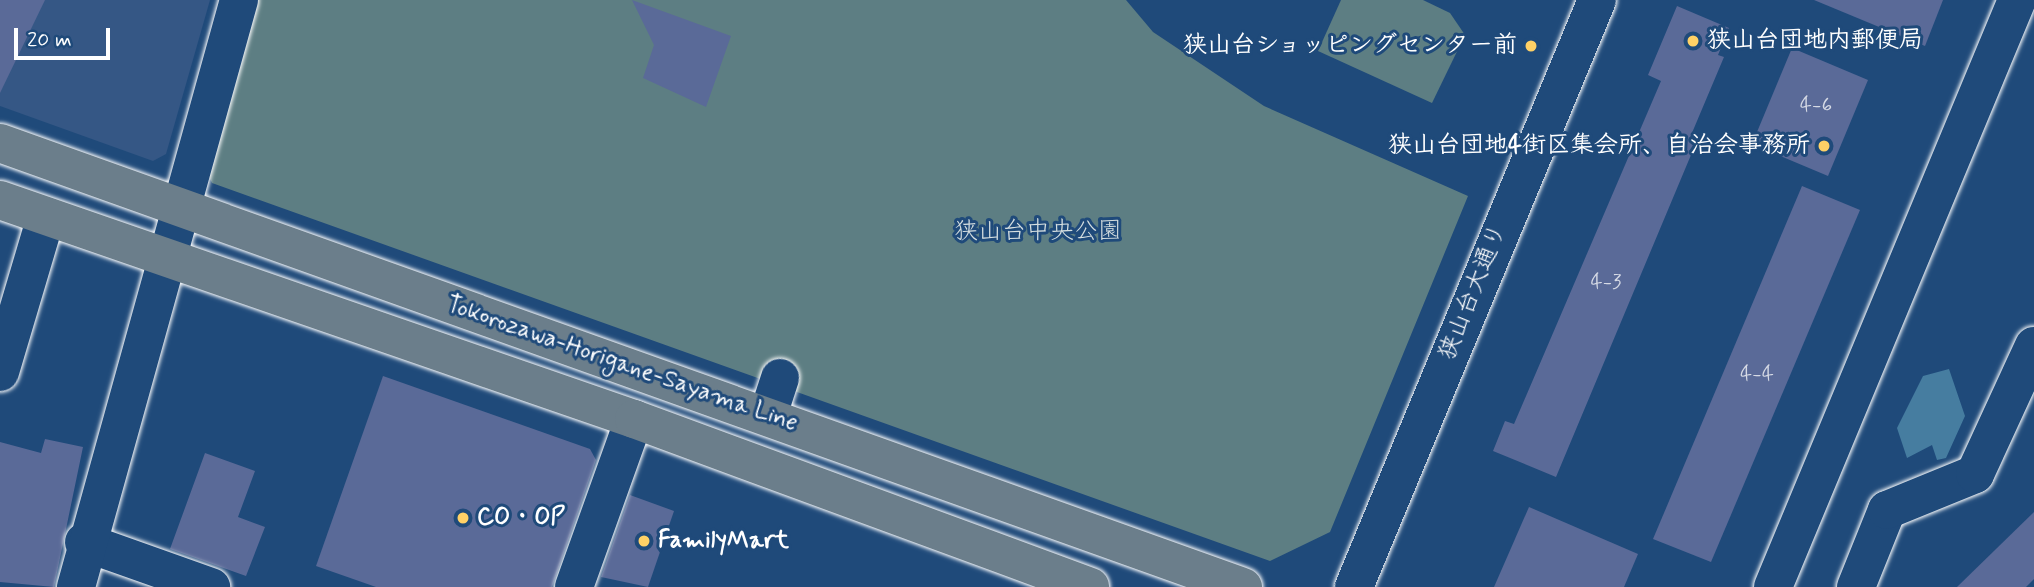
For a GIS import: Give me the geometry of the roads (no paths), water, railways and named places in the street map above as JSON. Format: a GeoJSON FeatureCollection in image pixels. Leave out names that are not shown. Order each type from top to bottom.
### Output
{"type":"FeatureCollection","features":[{"type":"Feature","properties":{"kind":"main road","name":"Tokorozawa-Horigane-Sayama Line"},"geometry":{"type":"LineString","coordinates":[[0,143],[768,415],[1243,587]]}},
{"type":"Feature","properties":{"kind":"main road","name":"Tokorozawa-Horigane-Sayama Line"},"geometry":{"type":"LineString","coordinates":[[0,200],[634,419],[1090,587]]}},
{"type":"Feature","properties":{"kind":"street"},"geometry":{"type":"LineString","coordinates":[[76,587],[84,542],[168,259],[239,0]]}},
{"type":"Feature","properties":{"kind":"street","name":"狭山台大通り"},"geometry":{"type":"LineString","coordinates":[[1354,587],[1597,0]]}},
{"type":"Feature","properties":{"kind":"street"},"geometry":{"type":"LineString","coordinates":[[1773,587],[2014,1]]}},
{"type":"Feature","properties":{"kind":"street"},"geometry":{"type":"LineString","coordinates":[[0,372],[46,216]]}},
{"type":"Feature","properties":{"kind":"street"},"geometry":{"type":"LineString","coordinates":[[1856,587],[1886,510],[1975,474],[2034,346]]}},
{"type":"Feature","properties":{"kind":"street"},"geometry":{"type":"LineString","coordinates":[[768,415],[780,378]]}},
{"type":"Feature","properties":{"kind":"street"},"geometry":{"type":"LineString","coordinates":[[574,587],[634,419]]}},
{"type":"Feature","properties":{"kind":"street"},"geometry":{"type":"LineString","coordinates":[[84,542],[211,587]]}},
{"type":"Feature","properties":{"kind":"place","name":"狭山台団地内郵便局"},"geometry":{"type":"Point","coordinates":[1693,41]}},
{"type":"Feature","properties":{"kind":"place","name":"狭山台ショッピングセンター前"},"geometry":{"type":"Point","coordinates":[1531,46]}},
{"type":"Feature","properties":{"kind":"place","name":"狭山台団地4街区集会所、自治会事務所"},"geometry":{"type":"Point","coordinates":[1824,146]}},
{"type":"Feature","properties":{"kind":"place","name":"CO・OP"},"geometry":{"type":"Point","coordinates":[463,518]}},
{"type":"Feature","properties":{"kind":"place","name":"FamilyMart"},"geometry":{"type":"Point","coordinates":[644,541]}},
{"type":"Feature","properties":{"kind":"park label","name":"狭山台中央公園"},"geometry":{"type":"Point","coordinates":[1038,232]}}]}
